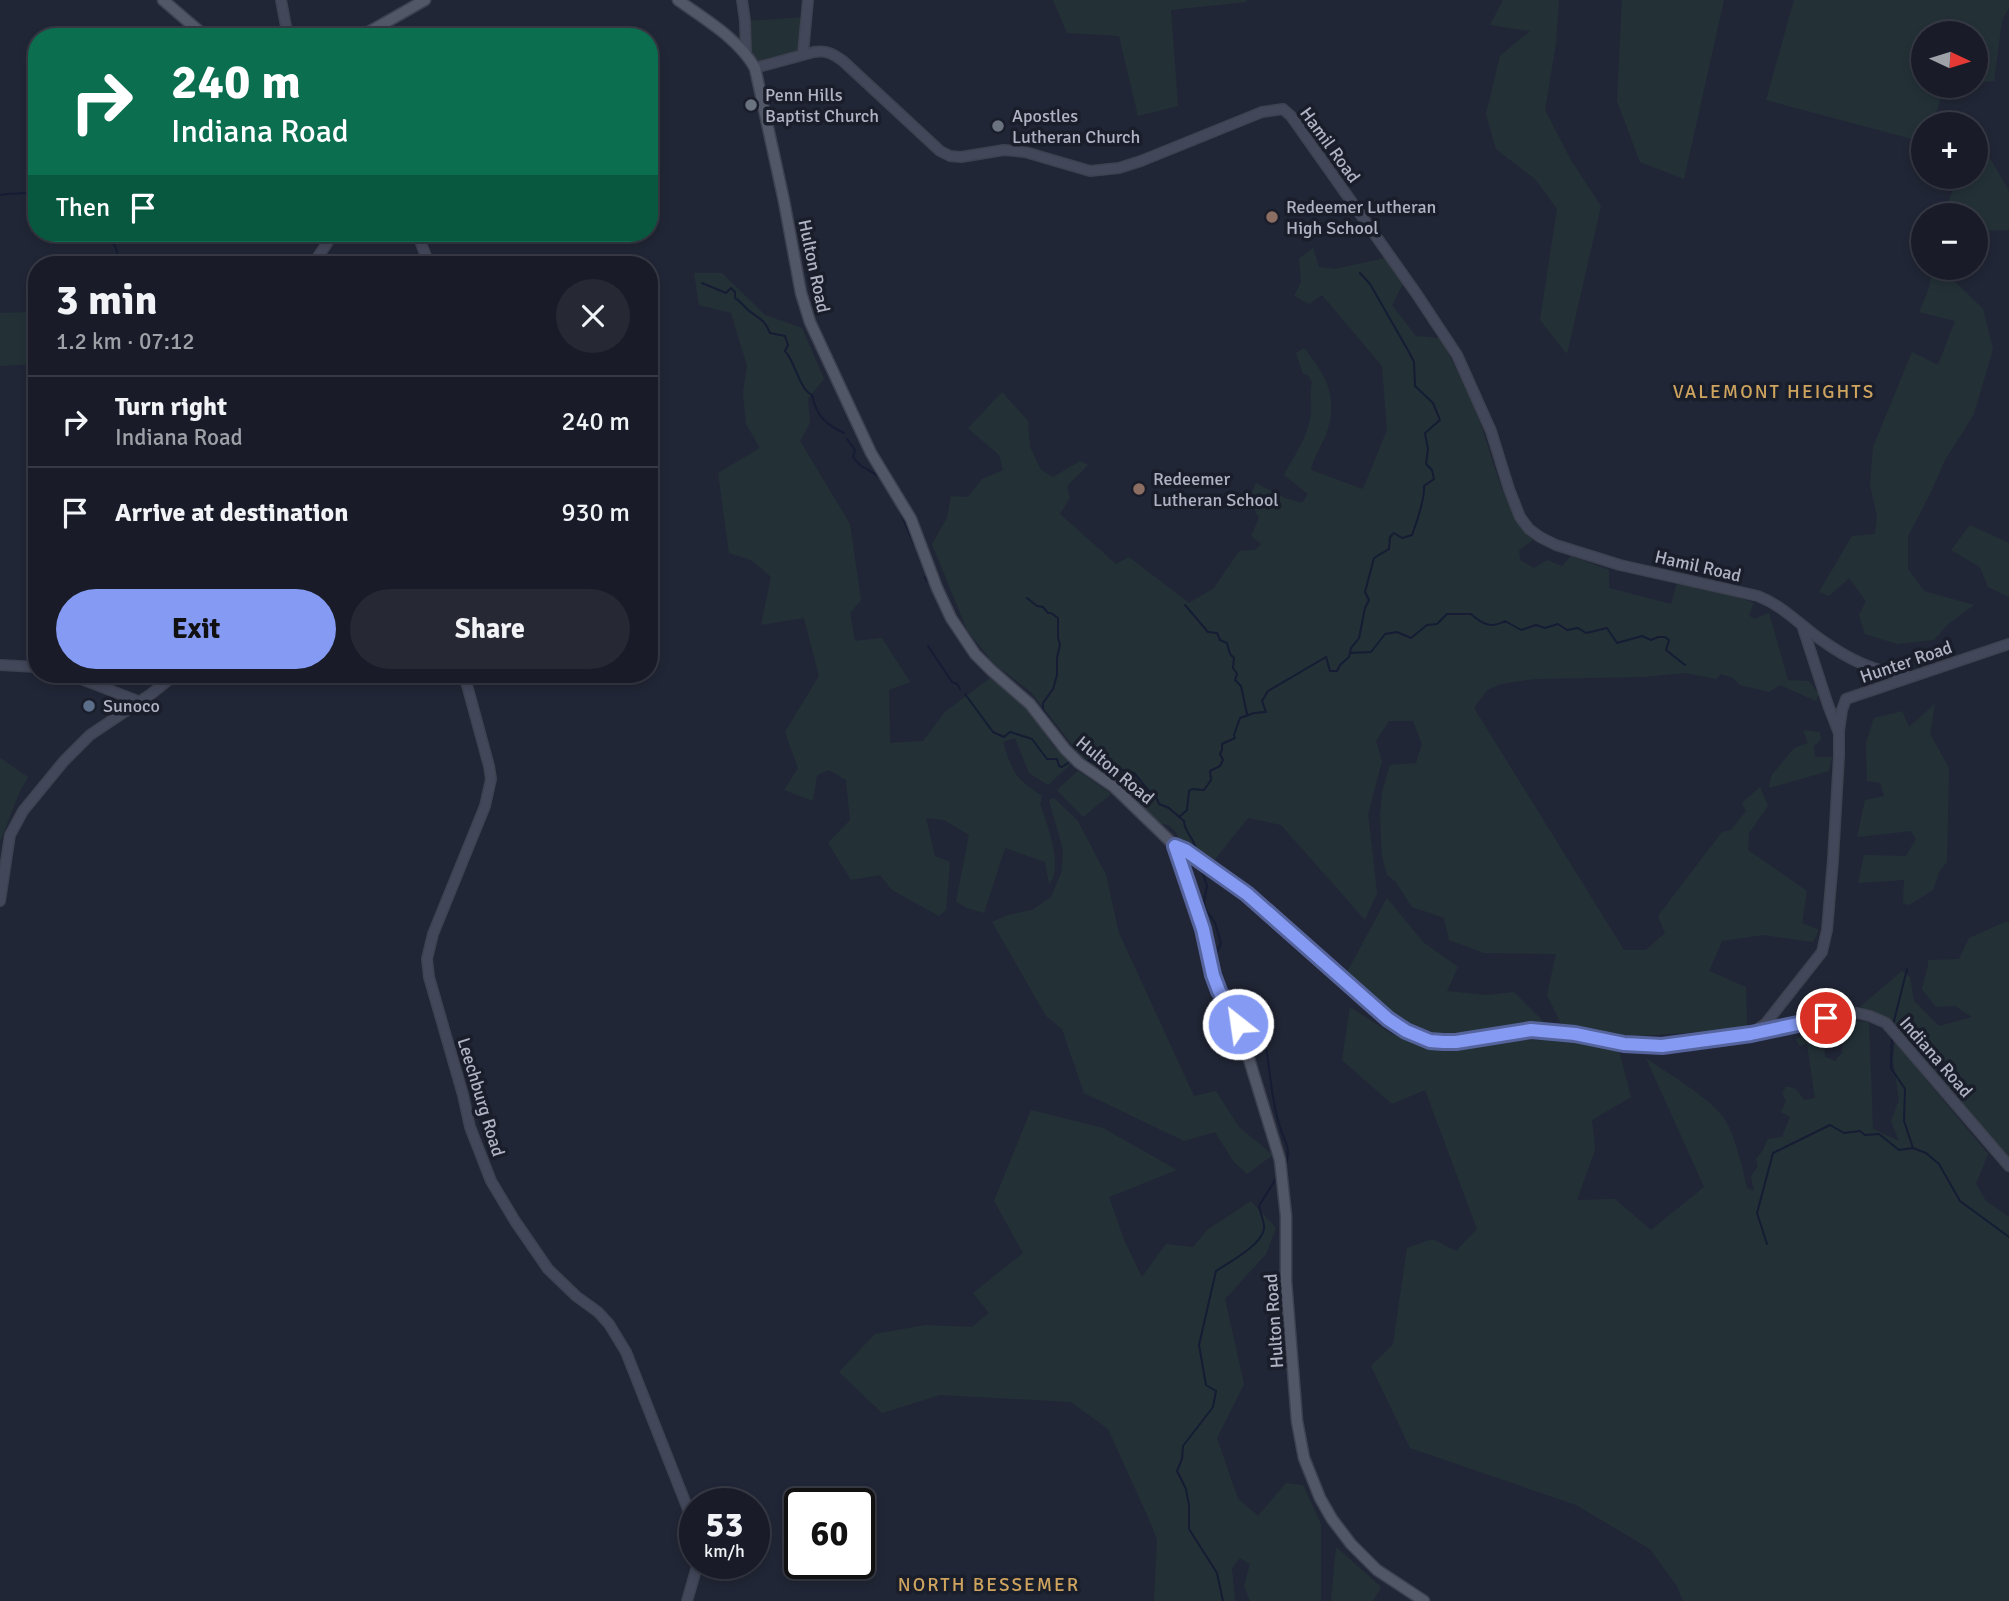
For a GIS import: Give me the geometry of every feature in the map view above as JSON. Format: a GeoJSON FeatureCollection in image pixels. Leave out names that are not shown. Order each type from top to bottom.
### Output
{"type":"FeatureCollection","features":[{"type":"Feature","properties":{"kind":"main road"},"geometry":{"type":"LineString","coordinates":[[163,0],[196,28]]}},
{"type":"Feature","properties":{"kind":"main road"},"geometry":{"type":"LineString","coordinates":[[376,28],[425,0]]}},
{"type":"Feature","properties":{"kind":"main road","name":"Hulton Road"},"geometry":{"type":"LineString","coordinates":[[678,0],[733,41],[755,68],[801,293],[810,321],[871,453],[908,513],[951,618],[975,654],[1030,704],[1065,750],[1114,787],[1175,846],[1203,929],[1213,975],[1241,1032],[1280,1160],[1286,1218],[1286,1281],[1296,1408],[1304,1458],[1320,1498],[1351,1544],[1377,1570],[1424,1601]]}},
{"type":"Feature","properties":{"kind":"street"},"geometry":{"type":"LineString","coordinates":[[281,0],[286,28]]}},
{"type":"Feature","properties":{"kind":"street"},"geometry":{"type":"LineString","coordinates":[[742,0],[746,54]]}},
{"type":"Feature","properties":{"kind":"street"},"geometry":{"type":"LineString","coordinates":[[803,54],[808,0]]}},
{"type":"Feature","properties":{"kind":"street","name":"Hamil Road"},"geometry":{"type":"LineString","coordinates":[[755,68],[823,50],[834,54],[940,151],[950,156],[961,157],[1004,150],[1025,152],[1090,171],[1119,168],[1141,161],[1262,112],[1283,109],[1416,293],[1457,355],[1491,431],[1520,517],[1529,529],[1556,545],[1620,565],[1758,596],[1774,603],[1820,639],[1861,665],[1909,677]]}},
{"type":"Feature","properties":{"kind":"street"},"geometry":{"type":"LineString","coordinates":[[1751,1034],[1766,1023],[1822,952],[1827,930],[1839,769],[1839,733],[1801,624]]}},
{"type":"Feature","properties":{"kind":"street","name":"Hunter Road"},"geometry":{"type":"LineString","coordinates":[[1839,733],[1846,699],[2009,644]]}},
{"type":"Feature","properties":{"kind":"street"},"geometry":{"type":"LineString","coordinates":[[0,665],[28,667]]}},
{"type":"Feature","properties":{"kind":"street"},"geometry":{"type":"LineString","coordinates":[[91,683],[138,701]]}},
{"type":"Feature","properties":{"kind":"street"},"geometry":{"type":"LineString","coordinates":[[0,901],[10,835],[23,811],[83,741],[165,683]]}},
{"type":"Feature","properties":{"kind":"street","name":"Leechburg Road"},"geometry":{"type":"LineString","coordinates":[[466,683],[489,766],[490,788],[433,934],[427,959],[429,977],[470,1127],[491,1181],[514,1221],[548,1269],[597,1312],[616,1333],[680,1488]]}},
{"type":"Feature","properties":{"kind":"street","name":"Indiana Road"},"geometry":{"type":"LineString","coordinates":[[1175,846],[1185,850],[1247,894],[1388,1019],[1406,1031],[1430,1041],[1456,1042],[1531,1030],[1575,1034],[1624,1044],[1662,1046],[1751,1034],[1857,1013],[1886,1023],[2009,1166]]}},
{"type":"Feature","properties":{"kind":"street"},"geometry":{"type":"LineString","coordinates":[[687,1601],[693,1579]]}},
{"type":"Feature","properties":{"kind":"shaded area"},"geometry":{"type":"Polygon","coordinates":[[[1053,0],[1247,0],[1171,10],[1178,106],[1138,116],[1119,36],[1067,33],[1053,0]]]}},
{"type":"Feature","properties":{"kind":"shaded area"},"geometry":{"type":"Polygon","coordinates":[[[1503,0],[1559,0],[1556,43],[1545,110],[1572,162],[1601,206],[1567,354],[1540,320],[1557,209],[1536,180],[1496,149],[1486,114],[1500,56],[1530,31],[1490,25],[1503,0]]]}},
{"type":"Feature","properties":{"kind":"shaded area"},"geometry":{"type":"Polygon","coordinates":[[[1622,0],[1724,0],[1684,179],[1640,162],[1617,101],[1622,0]]]}},
{"type":"Feature","properties":{"kind":"shaded area"},"geometry":{"type":"Polygon","coordinates":[[[1794,0],[2009,0],[2009,8],[2002,20],[1994,81],[1988,82],[1988,21],[1911,21],[1911,98],[1941,98],[1937,112],[1911,112],[1911,139],[1766,100],[1794,0]]]}},
{"type":"Feature","properties":{"kind":"shaded area"},"geometry":{"type":"Polygon","coordinates":[[[806,17],[803,54],[755,68],[751,61],[745,21],[806,17]]]}},
{"type":"Feature","properties":{"kind":"shaded area"},"geometry":{"type":"Polygon","coordinates":[[[1988,155],[2009,191],[2009,230],[1988,231],[1988,203],[1948,203],[1953,189],[1988,189],[1988,155]]]}},
{"type":"Feature","properties":{"kind":"shaded area"},"geometry":{"type":"Polygon","coordinates":[[[1313,248],[1319,267],[1335,269],[1385,258],[1403,284],[1392,305],[1416,336],[1440,338],[1474,407],[1513,514],[1533,540],[1519,550],[1520,560],[1534,568],[1547,560],[1562,566],[1571,556],[1609,570],[1609,588],[1671,604],[1677,583],[1754,603],[1749,615],[1754,619],[1769,613],[1788,680],[1809,681],[1819,694],[1816,701],[1780,685],[1769,692],[1740,685],[1733,678],[1721,674],[1716,679],[1686,673],[1642,677],[1535,679],[1501,684],[1487,690],[1474,708],[1624,950],[1646,950],[1665,933],[1658,916],[1722,832],[1731,830],[1746,811],[1742,803],[1760,787],[1768,806],[1749,833],[1748,850],[1807,891],[1802,923],[1819,930],[1813,942],[1763,935],[1722,941],[1709,971],[1746,987],[1747,1029],[1622,1037],[1562,1026],[1547,995],[1556,954],[1484,953],[1449,940],[1444,918],[1412,907],[1396,882],[1387,875],[1382,856],[1380,817],[1382,792],[1390,765],[1416,763],[1422,744],[1413,721],[1389,721],[1376,741],[1382,761],[1368,814],[1377,893],[1365,920],[1281,825],[1248,818],[1212,863],[1186,846],[1176,843],[1178,836],[1172,828],[1158,824],[1122,785],[1081,756],[1031,692],[993,663],[967,630],[932,544],[947,518],[951,496],[968,497],[982,479],[1003,470],[999,455],[968,428],[1002,392],[1028,421],[1030,447],[1041,470],[1053,477],[1080,461],[1088,465],[1067,486],[1070,498],[1060,514],[1116,564],[1129,557],[1189,603],[1214,588],[1239,551],[1255,550],[1261,544],[1251,536],[1259,518],[1249,499],[1256,483],[1285,498],[1302,503],[1308,494],[1284,475],[1302,441],[1311,415],[1312,382],[1308,375],[1303,374],[1296,353],[1304,348],[1319,368],[1331,398],[1330,422],[1311,470],[1363,489],[1387,430],[1382,366],[1322,295],[1309,304],[1294,296],[1301,282],[1299,259],[1313,248]]]}},
{"type":"Feature","properties":{"kind":"shaded area"},"geometry":{"type":"Polygon","coordinates":[[[694,273],[722,273],[765,315],[802,328],[824,379],[808,399],[810,423],[800,441],[850,524],[861,600],[850,613],[855,641],[882,638],[910,682],[889,690],[890,743],[923,741],[945,712],[990,678],[1029,710],[1053,746],[1072,763],[1048,785],[1029,773],[1015,738],[1003,742],[1016,774],[1042,796],[1040,804],[1055,856],[1055,867],[1049,884],[1045,862],[1005,848],[984,913],[967,908],[956,902],[969,835],[944,820],[926,818],[935,856],[950,862],[946,910],[939,916],[892,890],[880,875],[851,880],[828,843],[850,820],[846,780],[829,770],[817,775],[813,801],[784,790],[798,768],[785,732],[819,676],[804,618],[761,625],[771,577],[751,560],[729,553],[718,473],[760,448],[746,424],[743,392],[747,366],[731,313],[699,305],[694,273]]]}},
{"type":"Feature","properties":{"kind":"shaded area"},"geometry":{"type":"Polygon","coordinates":[[[1930,280],[1953,280],[1983,309],[1993,349],[1974,414],[1945,460],[1908,536],[1908,569],[1924,591],[1974,605],[1947,625],[1934,640],[1897,644],[1865,634],[1859,615],[1866,601],[1849,578],[1829,596],[1819,592],[1852,536],[1875,534],[1877,516],[1870,485],[1873,447],[1912,352],[1938,365],[1955,321],[1919,312],[1930,280]]]}},
{"type":"Feature","properties":{"kind":"shaded area"},"geometry":{"type":"Polygon","coordinates":[[[28,312],[28,364],[0,366],[0,313],[28,312]]]}},
{"type":"Feature","properties":{"kind":"shaded area"},"geometry":{"type":"Polygon","coordinates":[[[1970,525],[2009,543],[2009,597],[1988,587],[1980,567],[1951,550],[1970,525]]]}},
{"type":"Feature","properties":{"kind":"shaded area"},"geometry":{"type":"Polygon","coordinates":[[[1935,704],[1930,734],[1949,768],[1947,862],[1939,872],[1933,890],[1909,905],[1903,903],[1904,880],[1858,883],[1864,855],[1906,856],[1916,839],[1911,831],[1857,837],[1865,800],[1884,796],[1880,783],[1867,781],[1866,743],[1874,718],[1902,711],[1909,727],[1935,704]]]}},
{"type":"Feature","properties":{"kind":"shaded area"},"geometry":{"type":"Polygon","coordinates":[[[1803,730],[1820,732],[1821,740],[1814,746],[1815,757],[1832,757],[1829,771],[1769,788],[1771,776],[1794,748],[1808,743],[1803,730]]]}},
{"type":"Feature","properties":{"kind":"shaded area"},"geometry":{"type":"Polygon","coordinates":[[[0,758],[28,777],[0,842],[0,758]]]}},
{"type":"Feature","properties":{"kind":"shaded area"},"geometry":{"type":"Polygon","coordinates":[[[1078,771],[1111,794],[1083,817],[1057,790],[1078,771]]]}},
{"type":"Feature","properties":{"kind":"shaded area"},"geometry":{"type":"Polygon","coordinates":[[[1054,798],[1078,821],[1106,875],[1119,933],[1194,1096],[1216,1091],[1239,1127],[1273,1155],[1247,1174],[1234,1162],[1215,1132],[1184,1141],[1084,1093],[1062,1029],[1046,1016],[992,922],[1008,915],[1032,910],[1051,897],[1062,871],[1063,849],[1049,800],[1054,798]]]}},
{"type":"Feature","properties":{"kind":"shaded area"},"geometry":{"type":"Polygon","coordinates":[[[1387,898],[1423,942],[1458,967],[1447,991],[1487,995],[1514,992],[1547,1025],[1484,1032],[1437,1033],[1409,1023],[1372,997],[1347,972],[1387,898]]]}},
{"type":"Feature","properties":{"kind":"shaded area"},"geometry":{"type":"Polygon","coordinates":[[[2009,922],[2009,1161],[1897,1025],[1860,1007],[1902,971],[1910,977],[1914,1001],[1939,1026],[1972,1017],[1955,1006],[1936,1007],[1922,989],[1928,960],[1959,959],[1969,938],[2009,922]]]}},
{"type":"Feature","properties":{"kind":"shaded area"},"geometry":{"type":"Polygon","coordinates":[[[1350,1007],[1390,1033],[1435,1050],[1525,1040],[1573,1041],[1619,1051],[1631,1097],[1592,1120],[1595,1150],[1577,1200],[1615,1199],[1651,1230],[1704,1187],[1646,1058],[1700,1095],[1725,1120],[1732,1134],[1747,1188],[1754,1191],[1751,1176],[1758,1166],[1756,1159],[1768,1139],[1782,1137],[1790,1117],[1781,1112],[1786,1101],[1782,1093],[1786,1087],[1792,1087],[1804,1100],[1815,1098],[1807,1044],[1799,1046],[1796,1039],[1823,1028],[1825,1057],[1835,1061],[1842,1053],[1845,1021],[1869,1022],[1873,1129],[1899,1141],[1891,1121],[1899,1100],[1893,1060],[1895,1042],[1988,1154],[1976,1184],[1986,1201],[2009,1217],[2009,1601],[1683,1601],[1677,1586],[1650,1549],[1576,1505],[1410,1448],[1371,1366],[1393,1344],[1407,1248],[1432,1239],[1456,1251],[1477,1229],[1425,1090],[1392,1104],[1342,1060],[1350,1007]]]}},
{"type":"Feature","properties":{"kind":"shaded area"},"geometry":{"type":"Polygon","coordinates":[[[1031,1110],[1103,1128],[1177,1170],[1109,1197],[1124,1240],[1142,1277],[1166,1244],[1193,1247],[1207,1230],[1251,1201],[1276,1228],[1266,1254],[1225,1299],[1244,1384],[1217,1438],[1238,1499],[1258,1516],[1286,1483],[1303,1485],[1321,1524],[1321,1601],[1250,1601],[1244,1586],[1250,1564],[1240,1558],[1232,1568],[1235,1601],[1154,1601],[1157,1539],[1148,1517],[1108,1429],[1071,1402],[940,1395],[882,1413],[839,1372],[875,1334],[925,1325],[972,1327],[989,1313],[973,1293],[1023,1253],[994,1201],[1031,1110]]]}},
{"type":"Feature","properties":{"kind":"shaded area"},"geometry":{"type":"Polygon","coordinates":[[[1336,1547],[1381,1587],[1373,1601],[1331,1601],[1336,1547]]]}},
{"type":"Feature","properties":{"kind":"waterway"},"geometry":{"type":"LineString","coordinates":[[0,195],[28,193]]}},
{"type":"Feature","properties":{"kind":"waterway"},"geometry":{"type":"LineString","coordinates":[[112,242],[118,256]]}},
{"type":"Feature","properties":{"kind":"waterway"},"geometry":{"type":"LineString","coordinates":[[1179,817],[1187,810],[1189,791],[1204,790],[1211,780],[1210,771],[1220,766],[1223,760],[1220,754],[1222,744],[1235,738],[1240,718],[1266,712],[1262,701],[1268,691],[1326,657],[1330,671],[1337,671],[1349,657],[1351,648],[1359,638],[1369,600],[1365,592],[1374,558],[1389,549],[1390,537],[1394,533],[1402,538],[1412,535],[1422,503],[1424,486],[1434,479],[1432,470],[1426,464],[1428,449],[1425,433],[1440,420],[1433,403],[1415,386],[1414,362],[1370,284],[1360,273]]}},
{"type":"Feature","properties":{"kind":"waterway"},"geometry":{"type":"LineString","coordinates":[[702,283],[726,293],[731,288],[735,292],[735,298],[761,320],[770,333],[785,336],[788,345],[785,351],[804,387],[812,395],[819,413],[844,433]]}},
{"type":"Feature","properties":{"kind":"waterway"},"geometry":{"type":"LineString","coordinates":[[847,439],[855,450],[853,457],[857,462],[880,478]]}},
{"type":"Feature","properties":{"kind":"waterway"},"geometry":{"type":"LineString","coordinates":[[886,487],[891,495]]}},
{"type":"Feature","properties":{"kind":"waterway"},"geometry":{"type":"LineString","coordinates":[[900,511],[914,544]]}},
{"type":"Feature","properties":{"kind":"waterway"},"geometry":{"type":"LineString","coordinates":[[925,577],[927,581]]}},
{"type":"Feature","properties":{"kind":"waterway"},"geometry":{"type":"LineString","coordinates":[[1027,598],[1058,618],[1060,644],[1057,675],[1053,689],[1043,703],[1043,710],[1063,739]]}},
{"type":"Feature","properties":{"kind":"waterway"},"geometry":{"type":"LineString","coordinates":[[1185,605],[1208,632],[1217,633],[1220,640],[1227,643],[1234,658],[1233,668],[1237,674],[1235,680],[1241,686],[1247,714]]}},
{"type":"Feature","properties":{"kind":"waterway"},"geometry":{"type":"LineString","coordinates":[[1350,653],[1371,652],[1385,634],[1397,632],[1411,638],[1427,625],[1437,624],[1447,614],[1471,614],[1487,624],[1495,625],[1505,621],[1521,630],[1536,625],[1545,628],[1558,624],[1567,630],[1578,628],[1586,633],[1607,628],[1617,643],[1642,636],[1651,640],[1665,637],[1669,640],[1666,650],[1685,665]]}},
{"type":"Feature","properties":{"kind":"waterway"},"geometry":{"type":"LineString","coordinates":[[928,646],[952,682],[960,689]]}},
{"type":"Feature","properties":{"kind":"waterway"},"geometry":{"type":"LineString","coordinates":[[965,694],[993,732],[1004,737],[1010,732],[1032,739],[1047,759],[1057,759],[1059,766],[1071,761]]}},
{"type":"Feature","properties":{"kind":"waterway"},"geometry":{"type":"LineString","coordinates":[[1081,759],[1134,773],[1148,790],[1155,794],[1159,804],[1169,808],[1184,821],[1196,850]]}},
{"type":"Feature","properties":{"kind":"waterway"},"geometry":{"type":"LineString","coordinates":[[1196,863],[1207,886],[1205,908],[1215,923],[1221,943],[1215,957],[1224,983],[1238,1006],[1259,1017],[1266,1044],[1273,1100],[1288,1149],[1286,1164]]}},
{"type":"Feature","properties":{"kind":"waterway"},"geometry":{"type":"LineString","coordinates":[[1893,1025],[1907,969]]}},
{"type":"Feature","properties":{"kind":"waterway"},"geometry":{"type":"LineString","coordinates":[[1892,1037],[1891,1068],[1905,1089],[1904,1121],[1913,1148],[1926,1153],[1939,1164],[1960,1201],[2009,1237]]}},
{"type":"Feature","properties":{"kind":"waterway"},"geometry":{"type":"LineString","coordinates":[[1767,1244],[1757,1213],[1773,1153],[1830,1125],[1844,1133],[1860,1131],[1865,1135],[1879,1134],[1899,1150],[1913,1148]]}},
{"type":"Feature","properties":{"kind":"waterway"},"geometry":{"type":"LineString","coordinates":[[1223,1601],[1217,1573],[1189,1529],[1186,1489],[1177,1471],[1183,1446],[1213,1407],[1216,1391],[1206,1385],[1199,1345],[1216,1271],[1244,1253],[1262,1235],[1264,1226],[1259,1206],[1275,1180]]}},
{"type":"Feature","properties":{"kind":"place","name":"Penn Hills Baptist Church"},"geometry":{"type":"Point","coordinates":[751,105]}},
{"type":"Feature","properties":{"kind":"place","name":"Apostles Lutheran Church"},"geometry":{"type":"Point","coordinates":[998,126]}},
{"type":"Feature","properties":{"kind":"place","name":"Redeemer Lutheran High School"},"geometry":{"type":"Point","coordinates":[1272,217]}},
{"type":"Feature","properties":{"kind":"place","name":"Redeemer Lutheran School"},"geometry":{"type":"Point","coordinates":[1139,489]}},
{"type":"Feature","properties":{"kind":"place","name":"Sunoco"},"geometry":{"type":"Point","coordinates":[89,706]}},
{"type":"Feature","properties":{"kind":"district","name":"VALEMONT HEIGHTS"},"geometry":{"type":"Point","coordinates":[1774,391]}},
{"type":"Feature","properties":{"kind":"district","name":"NORTH BESSEMER"},"geometry":{"type":"Point","coordinates":[989,1584]}},
{"type":"Feature","properties":{"kind":"route"},"geometry":{"type":"LineString","coordinates":[[1238,1024],[1213,975],[1203,929],[1175,846],[1185,850],[1247,894],[1388,1019],[1406,1031],[1430,1041],[1456,1042],[1531,1030],[1575,1034],[1624,1044],[1662,1046],[1751,1034],[1826,1018]]}}]}
